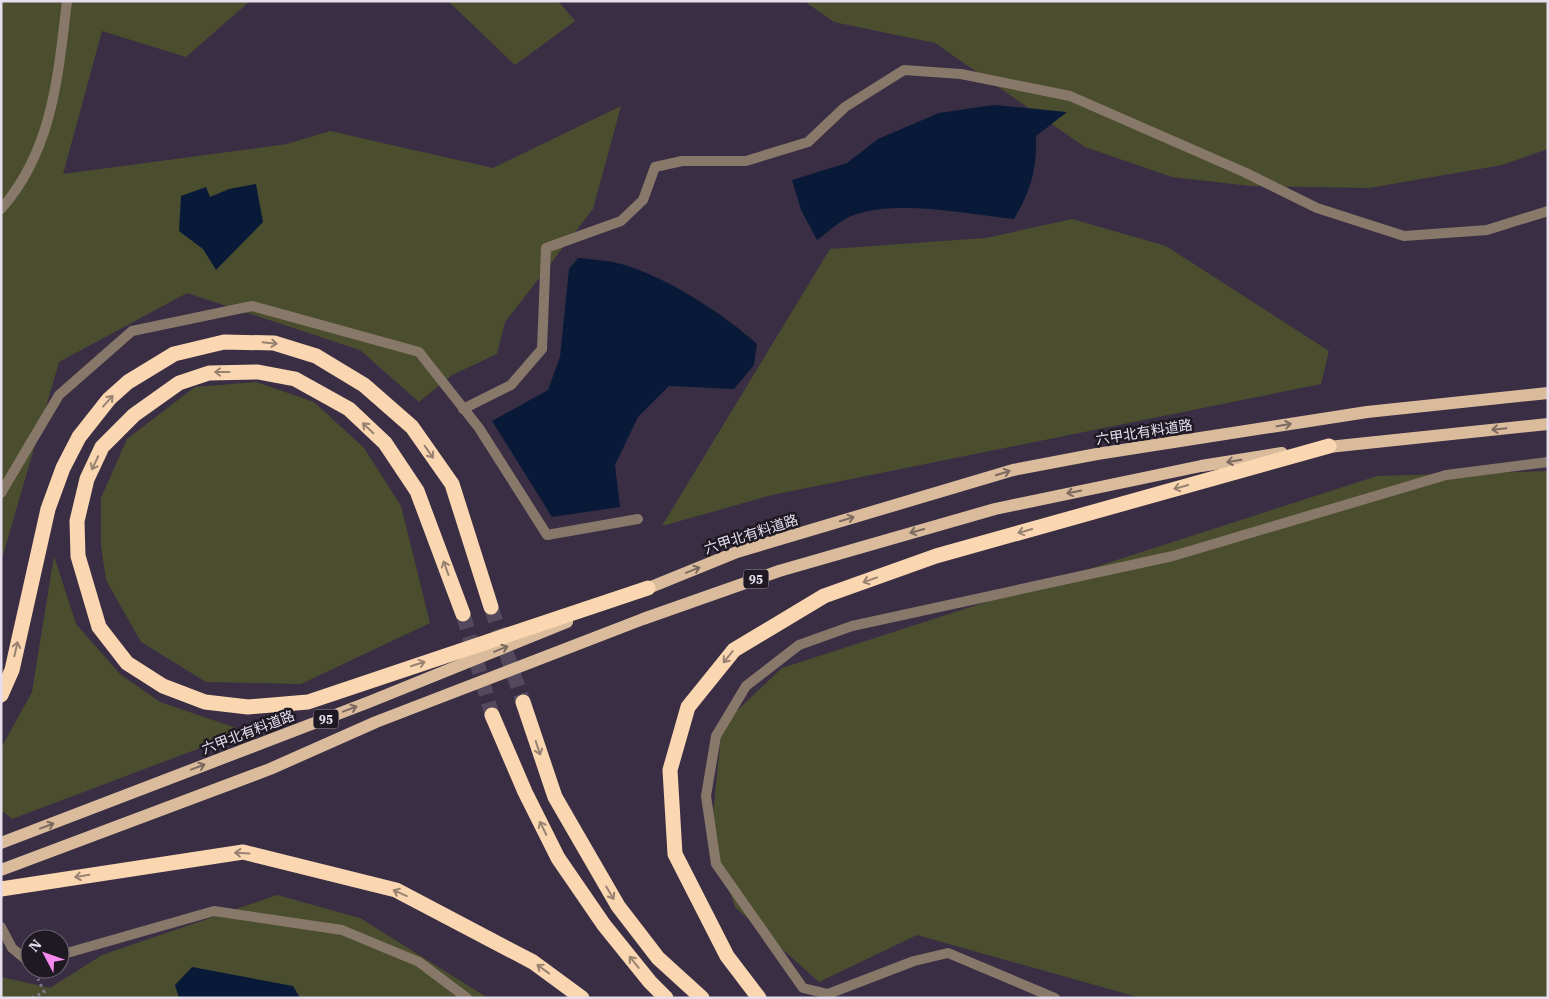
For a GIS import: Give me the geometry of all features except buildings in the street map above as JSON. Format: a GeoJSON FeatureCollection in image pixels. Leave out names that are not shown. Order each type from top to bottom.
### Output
{"type":"FeatureCollection","features":[{"type":"Feature","properties":{"kind":"highway"},"geometry":{"type":"LineString","coordinates":[[1,695],[12,670],[48,509],[63,468],[79,437],[109,399],[128,382],[174,354],[224,342],[274,343],[316,356],[364,385],[412,427],[452,484],[491,607]]}},
{"type":"Feature","properties":{"kind":"highway"},"geometry":{"type":"LineString","coordinates":[[463,614],[417,491],[384,443],[349,409],[295,379],[258,372],[209,373],[179,383],[134,415],[102,447],[88,479],[77,521],[78,556],[98,627],[126,663],[163,686],[205,702],[248,706],[308,702],[648,588]]}},
{"type":"Feature","properties":{"kind":"highway"},"geometry":{"type":"LineString","coordinates":[[759,998],[726,956],[675,854],[670,770],[688,707],[734,650],[824,596],[936,556],[1329,446]]}},
{"type":"Feature","properties":{"kind":"highway"},"geometry":{"type":"LineString","coordinates":[[523,702],[555,797],[608,889],[658,958],[702,998]]}},
{"type":"Feature","properties":{"kind":"highway"},"geometry":{"type":"LineString","coordinates":[[492,715],[525,792],[558,858],[604,925],[650,982],[666,998]]}},
{"type":"Feature","properties":{"kind":"highway"},"geometry":{"type":"LineString","coordinates":[[1,889],[242,852],[396,890],[533,962],[582,998]]}},
{"type":"Feature","properties":{"kind":"main road","name":"六甲北有料道路"},"geometry":{"type":"LineString","coordinates":[[1,843],[369,702],[737,552],[1013,470],[1097,454],[1367,412],[1548,393]]}},
{"type":"Feature","properties":{"kind":"main road","name":"95"},"geometry":{"type":"LineString","coordinates":[[1,870],[270,769],[376,722],[643,619],[779,571],[995,509],[1201,466],[1329,446],[1548,424]]}},
{"type":"Feature","properties":{"kind":"street"},"geometry":{"type":"LineString","coordinates":[[1,209],[14,195],[38,149],[55,97],[67,1]]}},
{"type":"Feature","properties":{"kind":"street"},"geometry":{"type":"LineString","coordinates":[[463,409],[511,385],[542,349],[546,248],[621,221],[643,200],[656,167],[682,161],[746,161],[808,142],[845,107],[904,70],[960,74],[1070,96],[1244,172],[1318,208],[1404,236],[1487,230],[1548,211]]}},
{"type":"Feature","properties":{"kind":"street"},"geometry":{"type":"LineString","coordinates":[[1,492],[59,395],[132,331],[252,306],[418,352],[479,428],[547,535],[638,519]]}},
{"type":"Feature","properties":{"kind":"street"},"geometry":{"type":"LineString","coordinates":[[1055,998],[948,953],[914,961],[828,994],[803,988],[716,864],[706,796],[716,736],[746,686],[799,645],[852,626],[1172,556],[1446,475],[1548,462]]}},
{"type":"Feature","properties":{"kind":"street"},"geometry":{"type":"LineString","coordinates":[[70,952],[214,912],[342,930],[419,962],[467,998]]}},
{"type":"Feature","properties":{"kind":"street"},"geometry":{"type":"LineString","coordinates":[[1,927],[12,948],[20,955]]}},
{"type":"Feature","properties":{"kind":"path"},"geometry":{"type":"LineString","coordinates":[[32,998],[44,992],[38,979]]}},
{"type":"Feature","properties":{"kind":"green space"},"geometry":{"type":"Polygon","coordinates":[[[1,1],[250,1],[186,57],[102,31],[63,174],[287,144],[330,131],[493,168],[621,106],[593,209],[505,322],[497,354],[452,375],[419,402],[360,350],[187,293],[59,362],[1,562],[1,1]]]}},
{"type":"Feature","properties":{"kind":"green space"},"geometry":{"type":"Polygon","coordinates":[[[448,1],[558,1],[575,21],[515,65],[448,1]]]}},
{"type":"Feature","properties":{"kind":"green space"},"geometry":{"type":"Polygon","coordinates":[[[804,1],[1548,1],[1548,149],[1502,165],[1369,188],[1251,186],[1172,177],[1085,147],[935,43],[834,22],[804,1]]]}},
{"type":"Feature","properties":{"kind":"green space"},"geometry":{"type":"Polygon","coordinates":[[[1072,219],[1166,246],[1329,351],[1321,384],[772,495],[662,526],[830,249],[986,238],[1072,219]]]}},
{"type":"Feature","properties":{"kind":"green space"},"geometry":{"type":"Polygon","coordinates":[[[256,382],[314,402],[364,448],[401,506],[430,623],[301,684],[206,682],[141,642],[106,580],[101,545],[101,498],[127,439],[195,387],[256,382]]]}},
{"type":"Feature","properties":{"kind":"green space"},"geometry":{"type":"Polygon","coordinates":[[[1548,471],[1548,998],[1141,998],[917,935],[819,982],[735,907],[711,835],[722,725],[782,668],[1377,476],[1548,471]]]}},
{"type":"Feature","properties":{"kind":"green space"},"geometry":{"type":"Polygon","coordinates":[[[54,556],[76,624],[120,674],[160,702],[245,731],[12,819],[1,810],[1,748],[32,692],[54,556]]]}},
{"type":"Feature","properties":{"kind":"green space"},"geometry":{"type":"Polygon","coordinates":[[[277,895],[360,918],[488,998],[300,998],[293,986],[175,985],[179,998],[1,998],[1,977],[50,988],[64,979],[70,979],[70,975],[102,955],[277,895]]]}},
{"type":"Feature","properties":{"kind":"water"},"geometry":{"type":"Polygon","coordinates":[[[994,105],[1067,112],[1036,136],[1032,179],[1025,199],[1014,219],[930,209],[908,208],[866,211],[849,217],[817,240],[801,210],[792,180],[847,163],[878,139],[939,113],[994,105]]]}},
{"type":"Feature","properties":{"kind":"water"},"geometry":{"type":"Polygon","coordinates":[[[256,184],[263,222],[216,270],[203,249],[179,231],[181,196],[206,187],[210,197],[229,189],[256,184]]]}},
{"type":"Feature","properties":{"kind":"water"},"geometry":{"type":"Polygon","coordinates":[[[578,258],[613,262],[631,267],[670,284],[708,306],[757,344],[754,365],[734,389],[669,386],[638,417],[615,465],[620,507],[552,517],[492,421],[548,390],[560,357],[569,269],[578,258]]]}},
{"type":"Feature","properties":{"kind":"water"},"geometry":{"type":"Polygon","coordinates":[[[192,967],[293,986],[300,998],[179,998],[175,985],[192,967]]]}},
{"type":"Feature","properties":{"kind":"tunnel"},"geometry":{"type":"LineString","coordinates":[[491,607],[523,702]]}},
{"type":"Feature","properties":{"kind":"tunnel"},"geometry":{"type":"LineString","coordinates":[[463,614],[492,715]]}}]}
